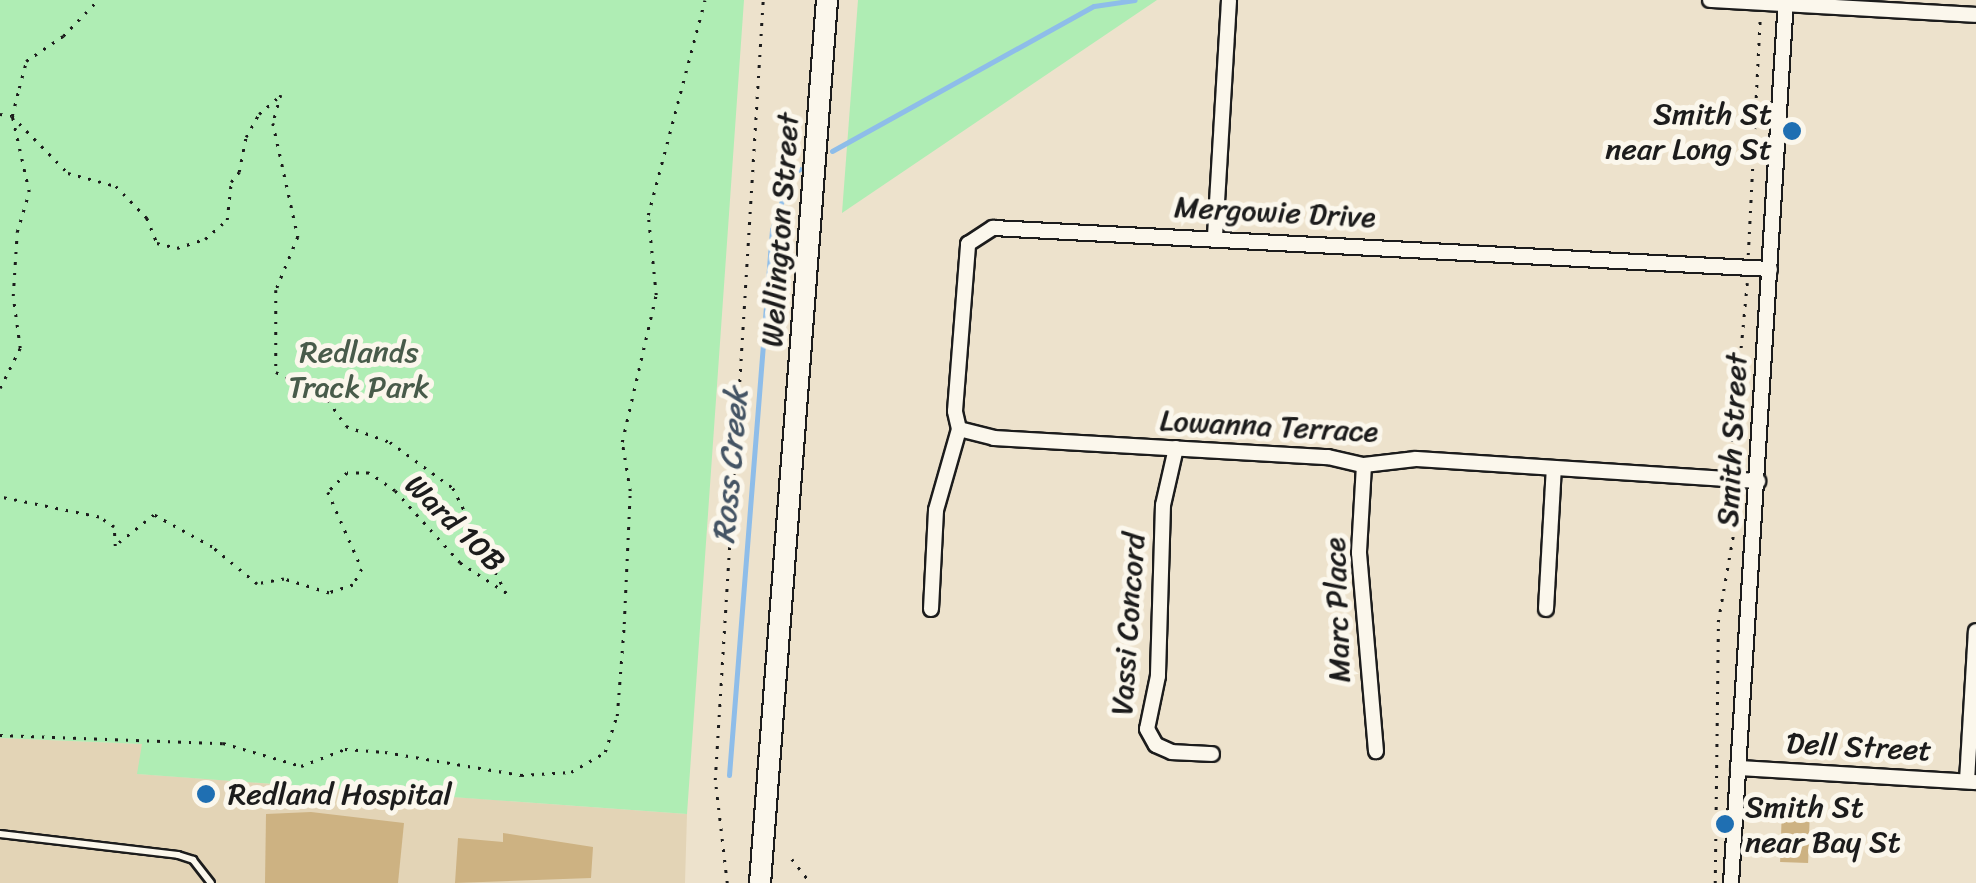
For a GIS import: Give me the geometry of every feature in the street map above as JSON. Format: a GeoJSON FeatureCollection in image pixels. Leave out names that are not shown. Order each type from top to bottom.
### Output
{"type":"FeatureCollection","features":[{"type":"Feature","properties":{"kind":"main road","name":"Wellington Street"},"geometry":{"type":"LineString","coordinates":[[760,883],[827,0]]}},
{"type":"Feature","properties":{"kind":"street"},"geometry":{"type":"LineString","coordinates":[[1216,236],[1229,0]]}},
{"type":"Feature","properties":{"kind":"street"},"geometry":{"type":"LineString","coordinates":[[1710,0],[1976,15]]}},
{"type":"Feature","properties":{"kind":"street","name":"Smith Street"},"geometry":{"type":"LineString","coordinates":[[1732,883],[1786,2]]}},
{"type":"Feature","properties":{"kind":"street","name":"Mergowie Drive"},"geometry":{"type":"LineString","coordinates":[[959,429],[955,411],[968,244],[992,228],[1216,236],[1770,269]]}},
{"type":"Feature","properties":{"kind":"street"},"geometry":{"type":"LineString","coordinates":[[931,609],[936,510],[959,429]]}},
{"type":"Feature","properties":{"kind":"street","name":"Lowanna Terrace"},"geometry":{"type":"LineString","coordinates":[[959,429],[994,438],[1328,457],[1364,466],[1416,458],[1758,481]]}},
{"type":"Feature","properties":{"kind":"street","name":"Vassi Concord"},"geometry":{"type":"LineString","coordinates":[[1176,448],[1163,505],[1158,676],[1148,729],[1156,745],[1172,752],[1212,754]]}},
{"type":"Feature","properties":{"kind":"street","name":"Marc Place"},"geometry":{"type":"LineString","coordinates":[[1364,466],[1359,553],[1376,751]]}},
{"type":"Feature","properties":{"kind":"street"},"geometry":{"type":"LineString","coordinates":[[1546,609],[1554,468]]}},
{"type":"Feature","properties":{"kind":"street"},"geometry":{"type":"LineString","coordinates":[[1971,782],[1976,631]]}},
{"type":"Feature","properties":{"kind":"street","name":"Dell Street"},"geometry":{"type":"LineString","coordinates":[[1738,768],[1971,782]]}},
{"type":"Feature","properties":{"kind":"lane"},"geometry":{"type":"LineString","coordinates":[[0,834],[178,855],[193,860],[211,883]]}},
{"type":"Feature","properties":{"kind":"path"},"geometry":{"type":"LineString","coordinates":[[0,388],[20,348],[12,296],[18,232],[29,192],[12,116],[26,62],[64,36],[98,0]]}},
{"type":"Feature","properties":{"kind":"path"},"geometry":{"type":"LineString","coordinates":[[0,735],[223,743],[301,766],[344,749],[385,752],[521,775],[571,772],[605,752],[617,716],[624,624],[630,492],[622,442],[656,296],[648,215],[706,0]]}},
{"type":"Feature","properties":{"kind":"path"},"geometry":{"type":"LineString","coordinates":[[727,883],[716,780],[763,0]]}},
{"type":"Feature","properties":{"kind":"path"},"geometry":{"type":"LineString","coordinates":[[1715,883],[1718,622],[1737,513],[1725,479],[1737,441],[1760,3]]}},
{"type":"Feature","properties":{"kind":"path","name":"Ward 10B"},"geometry":{"type":"LineString","coordinates":[[0,497],[99,517],[114,527],[115,546],[154,516],[212,547],[257,584],[284,579],[329,593],[353,585],[362,570],[328,492],[347,472],[368,473],[394,491],[460,563],[506,593],[452,488],[390,442],[346,426],[328,400],[276,372],[274,302],[298,237],[274,122],[281,96],[259,114],[246,137],[240,172],[230,182],[226,220],[204,239],[177,248],[157,243],[148,218],[116,186],[68,172],[12,116]]}},
{"type":"Feature","properties":{"kind":"path"},"geometry":{"type":"LineString","coordinates":[[0,114],[12,116]]}},
{"type":"Feature","properties":{"kind":"path"},"geometry":{"type":"LineString","coordinates":[[792,859],[811,883]]}},
{"type":"Feature","properties":{"kind":"shaded area","name":"Redland Hospital"},"geometry":{"type":"Polygon","coordinates":[[[0,738],[143,744],[138,774],[687,814],[685,883],[0,883],[0,738]]]}},
{"type":"Feature","properties":{"kind":"green space","name":"Redlands Track Park"},"geometry":{"type":"Polygon","coordinates":[[[0,0],[744,0],[687,814],[137,774],[142,744],[0,738],[0,0]]]}},
{"type":"Feature","properties":{"kind":"green space"},"geometry":{"type":"Polygon","coordinates":[[[858,0],[1157,0],[842,213],[858,0]]]}},
{"type":"Feature","properties":{"kind":"building"},"geometry":{"type":"Polygon","coordinates":[[[1782,808],[1810,809],[1808,863],[1780,862],[1782,808]]]}},
{"type":"Feature","properties":{"kind":"building"},"geometry":{"type":"Polygon","coordinates":[[[311,812],[404,823],[398,883],[265,883],[266,814],[311,812]]]}},
{"type":"Feature","properties":{"kind":"building"},"geometry":{"type":"Polygon","coordinates":[[[503,833],[593,847],[591,878],[455,883],[458,838],[503,842],[503,833]]]}},
{"type":"Feature","properties":{"kind":"waterway","name":"Ross Creek"},"geometry":{"type":"LineString","coordinates":[[832,151],[1094,6],[1135,0]]}},
{"type":"Feature","properties":{"kind":"waterway","name":"Ross Creek"},"geometry":{"type":"LineString","coordinates":[[729,775],[772,230],[791,174],[800,169]]}},
{"type":"Feature","properties":{"kind":"place","name":"Smith St near Long St"},"geometry":{"type":"Point","coordinates":[1792,131]}},
{"type":"Feature","properties":{"kind":"place","name":"Redland Hospital"},"geometry":{"type":"Point","coordinates":[206,794]}},
{"type":"Feature","properties":{"kind":"place","name":"Smith St near Bay St"},"geometry":{"type":"Point","coordinates":[1725,824]}}]}
